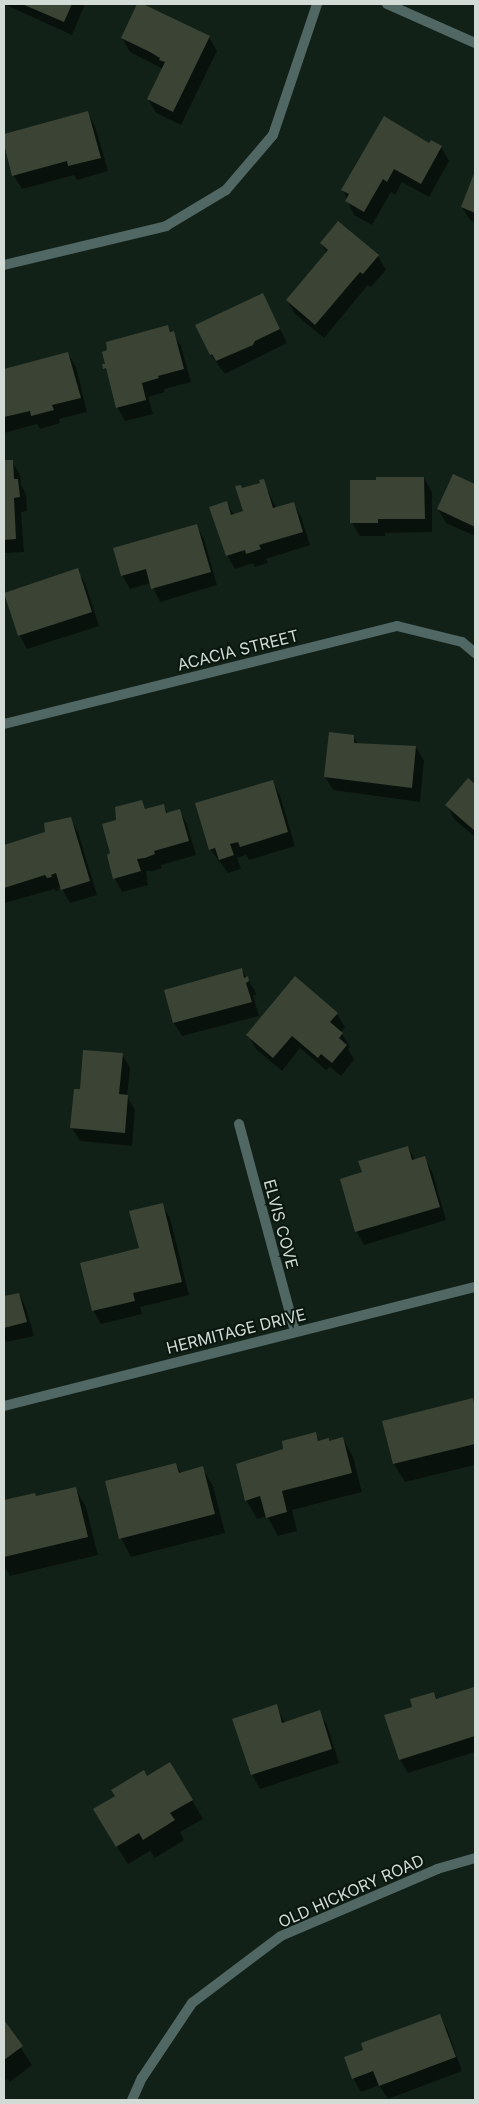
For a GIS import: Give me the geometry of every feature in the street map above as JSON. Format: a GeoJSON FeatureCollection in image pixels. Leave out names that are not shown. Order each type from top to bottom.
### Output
{"type":"FeatureCollection","features":[{"type":"Feature","properties":{"kind":"street"},"geometry":{"type":"LineString","coordinates":[[4,265],[166,226],[226,190],[272,135],[317,4]]}},
{"type":"Feature","properties":{"kind":"street"},"geometry":{"type":"LineString","coordinates":[[387,4],[475,43]]}},
{"type":"Feature","properties":{"kind":"street","name":"ACACIA STREET"},"geometry":{"type":"LineString","coordinates":[[4,724],[397,626],[462,642],[475,653]]}},
{"type":"Feature","properties":{"kind":"street","name":"ELVIS COVE"},"geometry":{"type":"LineString","coordinates":[[239,1124],[295,1331]]}},
{"type":"Feature","properties":{"kind":"street","name":"HERMITAGE DRIVE"},"geometry":{"type":"LineString","coordinates":[[4,1406],[475,1287]]}},
{"type":"Feature","properties":{"kind":"street","name":"OLD HICKORY ROAD"},"geometry":{"type":"LineString","coordinates":[[132,2100],[142,2078],[192,2003],[281,1936],[437,1869],[475,1858]]}},
{"type":"Feature","properties":{"kind":"building"},"geometry":{"type":"Polygon","coordinates":[[[22,4],[72,4],[64,22],[22,4]]]}},
{"type":"Feature","properties":{"kind":"building"},"geometry":{"type":"Polygon","coordinates":[[[137,4],[143,4],[210,36],[173,112],[147,99],[165,62],[159,60],[160,58],[150,52],[121,38],[137,4]]]}},
{"type":"Feature","properties":{"kind":"building"},"geometry":{"type":"Polygon","coordinates":[[[88,111],[101,158],[68,166],[67,161],[12,176],[4,144],[4,134],[88,111]]]}},
{"type":"Feature","properties":{"kind":"building"},"geometry":{"type":"Polygon","coordinates":[[[384,116],[429,143],[431,140],[442,146],[421,184],[394,169],[387,182],[383,179],[364,212],[345,201],[349,194],[341,190],[384,116]]]}},
{"type":"Feature","properties":{"kind":"building"},"geometry":{"type":"Polygon","coordinates":[[[475,171],[475,213],[461,207],[475,171]]]}},
{"type":"Feature","properties":{"kind":"building"},"geometry":{"type":"Polygon","coordinates":[[[338,221],[379,255],[363,274],[360,272],[315,325],[286,300],[328,250],[320,243],[338,221]]]}},
{"type":"Feature","properties":{"kind":"building"},"geometry":{"type":"Polygon","coordinates":[[[263,293],[280,329],[255,341],[253,345],[216,361],[212,354],[210,355],[195,325],[263,293]]]}},
{"type":"Feature","properties":{"kind":"building"},"geometry":{"type":"Polygon","coordinates":[[[168,325],[170,332],[174,331],[184,369],[158,376],[159,378],[142,383],[146,400],[116,408],[106,368],[103,369],[102,364],[105,364],[102,352],[107,350],[106,342],[168,325]]]}},
{"type":"Feature","properties":{"kind":"building"},"geometry":{"type":"Polygon","coordinates":[[[68,352],[81,398],[52,405],[54,410],[31,416],[30,411],[4,417],[4,369],[68,352]]]}},
{"type":"Feature","properties":{"kind":"building"},"geometry":{"type":"Polygon","coordinates":[[[4,460],[13,460],[14,479],[18,479],[20,497],[14,498],[16,539],[4,540],[4,460]]]}},
{"type":"Feature","properties":{"kind":"building"},"geometry":{"type":"Polygon","coordinates":[[[453,474],[475,484],[475,527],[437,509],[453,474]]]}},
{"type":"Feature","properties":{"kind":"building"},"geometry":{"type":"Polygon","coordinates":[[[376,477],[424,477],[425,519],[378,519],[378,523],[350,523],[350,480],[376,480],[376,477]]]}},
{"type":"Feature","properties":{"kind":"building"},"geometry":{"type":"Polygon","coordinates":[[[264,479],[273,508],[294,502],[303,532],[259,545],[261,549],[246,554],[245,550],[226,556],[209,507],[227,501],[231,515],[243,511],[235,486],[241,485],[242,488],[260,483],[259,480],[264,479]]]}},
{"type":"Feature","properties":{"kind":"building"},"geometry":{"type":"Polygon","coordinates":[[[197,524],[211,572],[151,589],[146,569],[121,576],[113,548],[197,524]]]}},
{"type":"Feature","properties":{"kind":"building"},"geometry":{"type":"Polygon","coordinates":[[[78,568],[92,612],[18,636],[4,593],[78,568]]]}},
{"type":"Feature","properties":{"kind":"building"},"geometry":{"type":"Polygon","coordinates":[[[329,732],[354,735],[354,743],[416,746],[412,788],[324,777],[329,732]]]}},
{"type":"Feature","properties":{"kind":"building"},"geometry":{"type":"Polygon","coordinates":[[[468,778],[475,784],[475,831],[445,805],[468,778]]]}},
{"type":"Feature","properties":{"kind":"building"},"geometry":{"type":"Polygon","coordinates":[[[273,780],[288,832],[240,847],[238,842],[230,844],[234,855],[219,860],[215,848],[209,850],[195,803],[273,780]]]}},
{"type":"Feature","properties":{"kind":"building"},"geometry":{"type":"Polygon","coordinates":[[[142,800],[145,809],[164,804],[166,813],[180,809],[189,841],[154,851],[155,854],[137,859],[141,871],[113,879],[107,855],[110,853],[102,824],[116,820],[115,807],[142,800]]]}},
{"type":"Feature","properties":{"kind":"building"},"geometry":{"type":"Polygon","coordinates":[[[71,817],[90,881],[61,890],[56,873],[51,875],[52,877],[47,878],[45,875],[4,888],[4,845],[45,832],[44,823],[71,817]]]}},
{"type":"Feature","properties":{"kind":"building"},"geometry":{"type":"Polygon","coordinates":[[[242,968],[244,978],[248,976],[249,981],[246,983],[252,1002],[173,1023],[164,990],[242,968]]]}},
{"type":"Feature","properties":{"kind":"building"},"geometry":{"type":"Polygon","coordinates":[[[295,976],[338,1013],[330,1022],[343,1033],[339,1038],[347,1045],[332,1063],[321,1054],[318,1058],[292,1036],[273,1058],[246,1035],[295,976]]]}},
{"type":"Feature","properties":{"kind":"building"},"geometry":{"type":"Polygon","coordinates":[[[83,1050],[123,1053],[119,1094],[128,1095],[125,1133],[70,1128],[74,1089],[80,1089],[83,1050]]]}},
{"type":"Feature","properties":{"kind":"building"},"geometry":{"type":"Polygon","coordinates":[[[408,1146],[412,1160],[425,1156],[440,1207],[355,1232],[340,1179],[362,1172],[358,1161],[408,1146]]]}},
{"type":"Feature","properties":{"kind":"building"},"geometry":{"type":"Polygon","coordinates":[[[163,1203],[182,1282],[133,1293],[135,1301],[92,1311],[80,1263],[139,1248],[129,1211],[163,1203]]]}},
{"type":"Feature","properties":{"kind":"building"},"geometry":{"type":"Polygon","coordinates":[[[19,1293],[27,1322],[4,1328],[4,1296],[19,1293]]]}},
{"type":"Feature","properties":{"kind":"building"},"geometry":{"type":"Polygon","coordinates":[[[473,1398],[475,1444],[393,1464],[382,1421],[473,1398]]]}},
{"type":"Feature","properties":{"kind":"building"},"geometry":{"type":"Polygon","coordinates":[[[316,1432],[318,1441],[329,1438],[329,1441],[343,1437],[352,1473],[282,1491],[287,1512],[266,1518],[260,1496],[245,1501],[236,1464],[283,1449],[282,1441],[316,1432]]]}},
{"type":"Feature","properties":{"kind":"building"},"geometry":{"type":"Polygon","coordinates":[[[176,1463],[179,1473],[203,1466],[215,1514],[119,1539],[105,1481],[176,1463]]]}},
{"type":"Feature","properties":{"kind":"building"},"geometry":{"type":"Polygon","coordinates":[[[76,1487],[88,1537],[4,1557],[4,1500],[35,1493],[36,1496],[76,1487]]]}},
{"type":"Feature","properties":{"kind":"building"},"geometry":{"type":"Polygon","coordinates":[[[474,1687],[475,1736],[399,1760],[384,1715],[412,1707],[410,1699],[434,1692],[436,1699],[474,1687]]]}},
{"type":"Feature","properties":{"kind":"building"},"geometry":{"type":"Polygon","coordinates":[[[277,1704],[282,1723],[320,1710],[332,1749],[251,1775],[232,1719],[277,1704]]]}},
{"type":"Feature","properties":{"kind":"building"},"geometry":{"type":"Polygon","coordinates":[[[170,1762],[193,1800],[170,1813],[175,1820],[143,1840],[139,1833],[116,1847],[93,1809],[115,1796],[111,1790],[144,1770],[147,1776],[170,1762]]]}},
{"type":"Feature","properties":{"kind":"building"},"geometry":{"type":"Polygon","coordinates":[[[440,2014],[456,2057],[379,2086],[373,2071],[352,2079],[344,2057],[363,2050],[361,2043],[440,2014]]]}},
{"type":"Feature","properties":{"kind":"building"},"geometry":{"type":"Polygon","coordinates":[[[4,2020],[23,2046],[4,2060],[4,2020]]]}}]}
